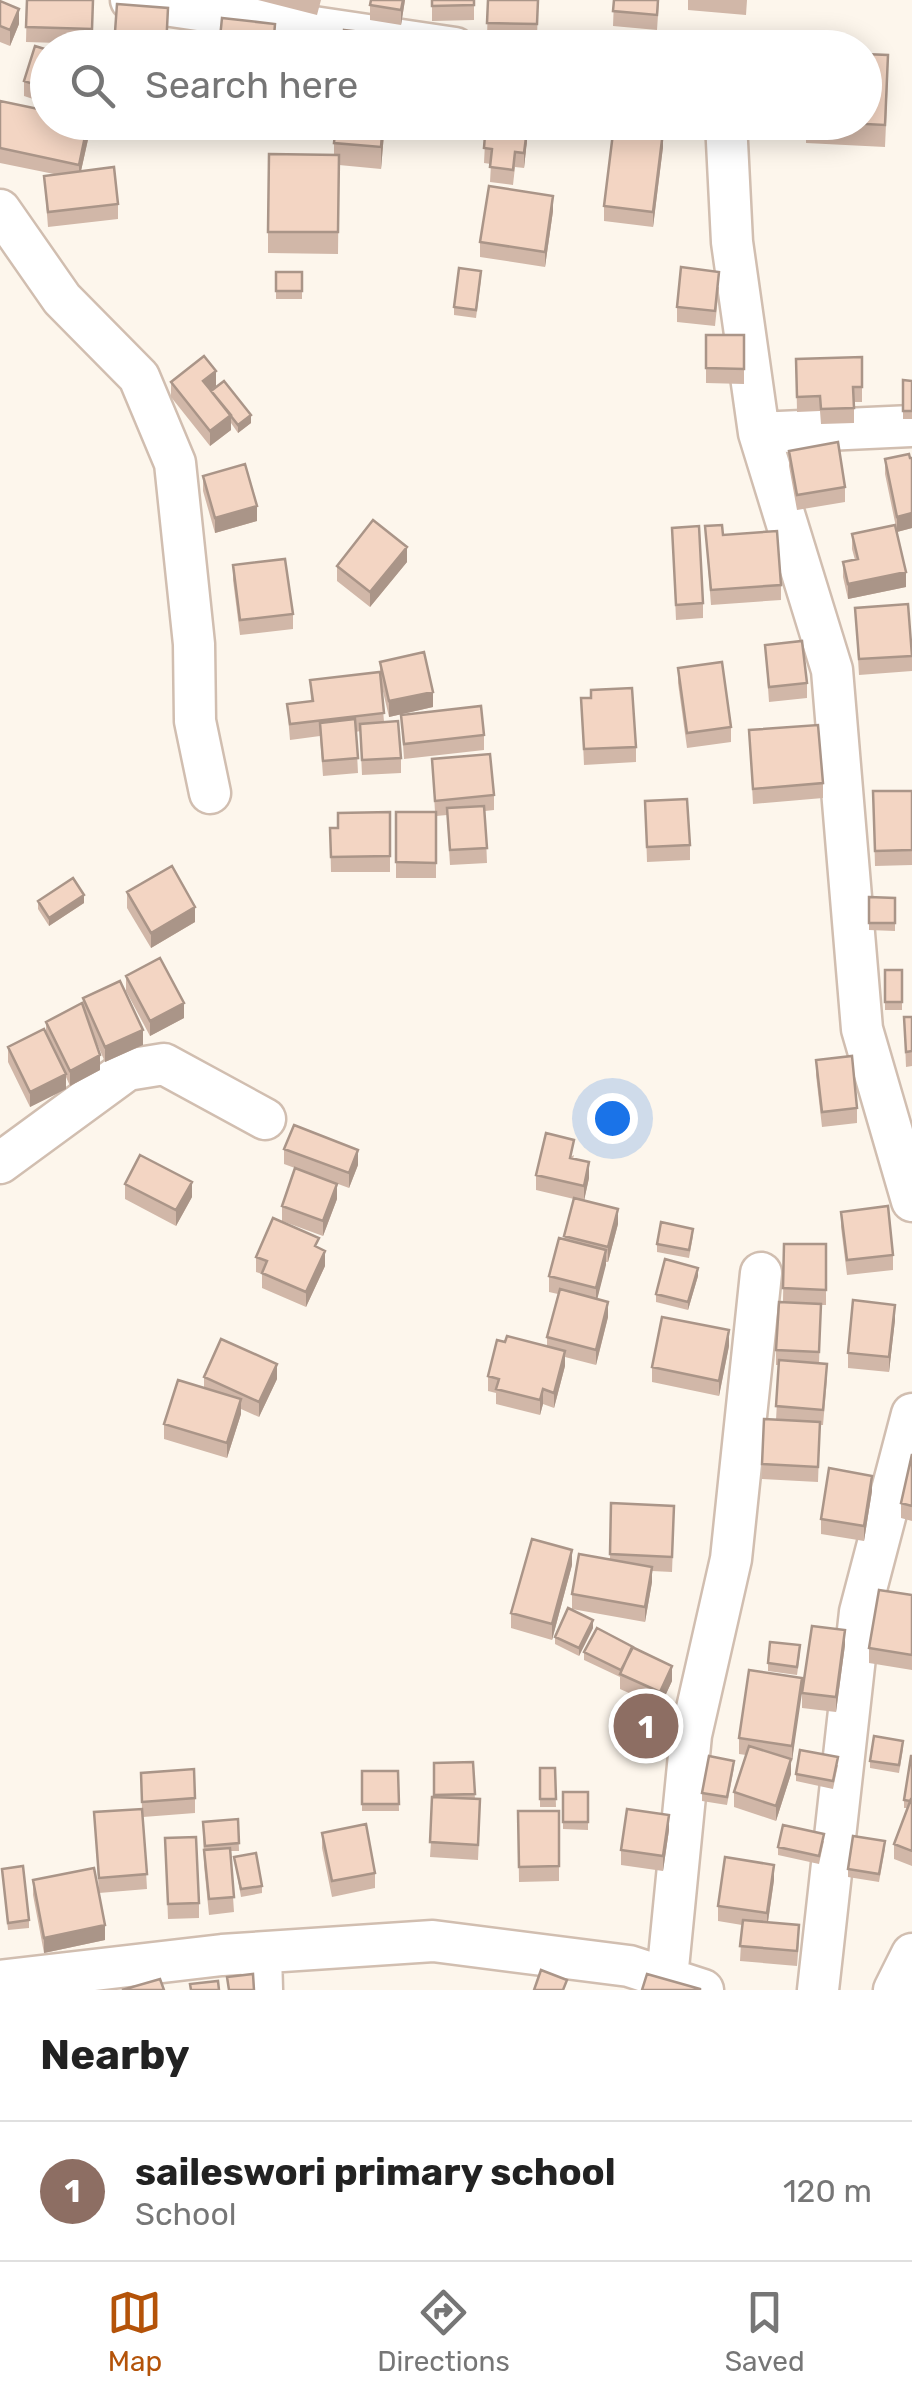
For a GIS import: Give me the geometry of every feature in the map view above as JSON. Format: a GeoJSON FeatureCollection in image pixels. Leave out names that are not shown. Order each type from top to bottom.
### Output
{"type":"FeatureCollection","features":[{"type":"Feature","properties":{"kind":"street"},"geometry":{"type":"LineString","coordinates":[[131,0],[334,30]]}},
{"type":"Feature","properties":{"kind":"street"},"geometry":{"type":"LineString","coordinates":[[727,140],[732,242],[759,434],[832,670],[862,1028],[912,1201]]}},
{"type":"Feature","properties":{"kind":"street"},"geometry":{"type":"LineString","coordinates":[[0,210],[62,299],[139,377],[175,464],[194,644],[196,722],[210,793]]}},
{"type":"Feature","properties":{"kind":"street"},"geometry":{"type":"LineString","coordinates":[[759,434],[912,426]]}},
{"type":"Feature","properties":{"kind":"street"},"geometry":{"type":"LineString","coordinates":[[0,1164],[127,1070],[146,1064],[164,1064],[265,1118]]}},
{"type":"Feature","properties":{"kind":"street"},"geometry":{"type":"LineString","coordinates":[[0,1981],[262,1971],[432,1941],[629,1966],[685,1984],[691,1734],[731,1559],[760,1273]]}},
{"type":"Feature","properties":{"kind":"street"},"geometry":{"type":"LineString","coordinates":[[818,1990],[860,1612],[912,1414]]}},
{"type":"Feature","properties":{"kind":"street"},"geometry":{"type":"LineString","coordinates":[[894,1990],[912,1954]]}},
{"type":"Feature","properties":{"kind":"building"},"geometry":{"type":"Polygon","coordinates":[[[27,0],[93,0],[92,29],[26,27],[27,0]]]}},
{"type":"Feature","properties":{"kind":"building"},"geometry":{"type":"Polygon","coordinates":[[[371,0],[403,0],[401,10],[370,5],[371,0]]]}},
{"type":"Feature","properties":{"kind":"building"},"geometry":{"type":"Polygon","coordinates":[[[432,0],[474,0],[474,5],[432,6],[432,0]]]}},
{"type":"Feature","properties":{"kind":"building"},"geometry":{"type":"Polygon","coordinates":[[[488,0],[538,0],[537,24],[487,23],[488,0]]]}},
{"type":"Feature","properties":{"kind":"building"},"geometry":{"type":"Polygon","coordinates":[[[614,0],[658,0],[657,15],[613,11],[614,0]]]}},
{"type":"Feature","properties":{"kind":"building"},"geometry":{"type":"Polygon","coordinates":[[[0,1],[19,9],[10,30],[0,26],[0,1]]]}},
{"type":"Feature","properties":{"kind":"building"},"geometry":{"type":"Polygon","coordinates":[[[117,4],[168,8],[167,30],[115,30],[117,4]]]}},
{"type":"Feature","properties":{"kind":"building"},"geometry":{"type":"Polygon","coordinates":[[[222,18],[275,24],[274,30],[221,30],[222,18]]]}},
{"type":"Feature","properties":{"kind":"building"},"geometry":{"type":"Polygon","coordinates":[[[882,55],[888,55],[885,125],[882,125],[882,55]]]}},
{"type":"Feature","properties":{"kind":"building"},"geometry":{"type":"Polygon","coordinates":[[[30,62],[30,83],[24,81],[30,62]]]}},
{"type":"Feature","properties":{"kind":"building"},"geometry":{"type":"Polygon","coordinates":[[[0,101],[30,107],[30,140],[84,140],[79,165],[0,148],[0,101]]]}},
{"type":"Feature","properties":{"kind":"building"},"geometry":{"type":"Polygon","coordinates":[[[334,140],[382,140],[381,147],[334,143],[334,140]]]}},
{"type":"Feature","properties":{"kind":"building"},"geometry":{"type":"Polygon","coordinates":[[[485,140],[526,140],[524,153],[515,152],[513,170],[490,167],[492,149],[484,148],[485,140]]]}},
{"type":"Feature","properties":{"kind":"building"},"geometry":{"type":"Polygon","coordinates":[[[612,140],[662,140],[653,212],[604,206],[612,140]]]}},
{"type":"Feature","properties":{"kind":"building"},"geometry":{"type":"Polygon","coordinates":[[[269,154],[339,155],[338,232],[268,232],[269,154]]]}},
{"type":"Feature","properties":{"kind":"building"},"geometry":{"type":"Polygon","coordinates":[[[114,167],[118,204],[48,212],[44,176],[114,167]]]}},
{"type":"Feature","properties":{"kind":"building"},"geometry":{"type":"Polygon","coordinates":[[[489,186],[553,196],[545,252],[480,242],[489,186]]]}},
{"type":"Feature","properties":{"kind":"building"},"geometry":{"type":"Polygon","coordinates":[[[681,267],[719,272],[715,311],[677,307],[681,267]]]}},
{"type":"Feature","properties":{"kind":"building"},"geometry":{"type":"Polygon","coordinates":[[[459,268],[481,271],[476,310],[454,307],[459,268]]]}},
{"type":"Feature","properties":{"kind":"building"},"geometry":{"type":"Polygon","coordinates":[[[276,272],[302,272],[302,291],[276,291],[276,272]]]}},
{"type":"Feature","properties":{"kind":"building"},"geometry":{"type":"Polygon","coordinates":[[[706,335],[744,335],[744,369],[706,368],[706,335]]]}},
{"type":"Feature","properties":{"kind":"building"},"geometry":{"type":"Polygon","coordinates":[[[204,356],[216,371],[203,381],[231,415],[210,431],[171,382],[204,356]]]}},
{"type":"Feature","properties":{"kind":"building"},"geometry":{"type":"Polygon","coordinates":[[[862,357],[862,387],[853,387],[854,408],[821,409],[820,396],[797,397],[796,359],[862,357]]]}},
{"type":"Feature","properties":{"kind":"building"},"geometry":{"type":"Polygon","coordinates":[[[903,380],[912,381],[912,411],[903,411],[903,380]]]}},
{"type":"Feature","properties":{"kind":"building"},"geometry":{"type":"Polygon","coordinates":[[[224,381],[251,415],[238,425],[211,391],[224,381]]]}},
{"type":"Feature","properties":{"kind":"building"},"geometry":{"type":"Polygon","coordinates":[[[838,442],[845,487],[797,495],[789,451],[838,442]]]}},
{"type":"Feature","properties":{"kind":"building"},"geometry":{"type":"Polygon","coordinates":[[[909,454],[912,513],[897,517],[885,459],[909,454]]]}},
{"type":"Feature","properties":{"kind":"building"},"geometry":{"type":"Polygon","coordinates":[[[245,464],[257,506],[215,518],[203,476],[245,464]]]}},
{"type":"Feature","properties":{"kind":"building"},"geometry":{"type":"Polygon","coordinates":[[[373,520],[407,547],[370,592],[337,566],[373,520]]]}},
{"type":"Feature","properties":{"kind":"building"},"geometry":{"type":"Polygon","coordinates":[[[722,525],[723,535],[777,531],[781,585],[711,590],[705,526],[722,525]]]}},
{"type":"Feature","properties":{"kind":"building"},"geometry":{"type":"Polygon","coordinates":[[[895,525],[906,572],[848,584],[843,562],[858,559],[852,534],[895,525]]]}},
{"type":"Feature","properties":{"kind":"building"},"geometry":{"type":"Polygon","coordinates":[[[699,526],[703,603],[676,605],[672,528],[699,526]]]}},
{"type":"Feature","properties":{"kind":"building"},"geometry":{"type":"Polygon","coordinates":[[[285,559],[293,614],[240,620],[233,565],[285,559]]]}},
{"type":"Feature","properties":{"kind":"building"},"geometry":{"type":"Polygon","coordinates":[[[908,604],[912,656],[859,659],[855,608],[908,604]]]}},
{"type":"Feature","properties":{"kind":"building"},"geometry":{"type":"Polygon","coordinates":[[[802,641],[807,683],[769,687],[765,645],[802,641]]]}},
{"type":"Feature","properties":{"kind":"building"},"geometry":{"type":"Polygon","coordinates":[[[424,652],[433,692],[389,701],[380,662],[424,652]]]}},
{"type":"Feature","properties":{"kind":"building"},"geometry":{"type":"Polygon","coordinates":[[[722,662],[731,727],[687,733],[678,668],[722,662]]]}},
{"type":"Feature","properties":{"kind":"building"},"geometry":{"type":"Polygon","coordinates":[[[380,672],[384,713],[290,724],[287,704],[313,701],[310,680],[380,672]]]}},
{"type":"Feature","properties":{"kind":"building"},"geometry":{"type":"Polygon","coordinates":[[[632,688],[636,747],[584,749],[581,698],[591,698],[591,690],[632,688]]]}},
{"type":"Feature","properties":{"kind":"building"},"geometry":{"type":"Polygon","coordinates":[[[481,706],[484,735],[404,744],[401,715],[481,706]]]}},
{"type":"Feature","properties":{"kind":"building"},"geometry":{"type":"Polygon","coordinates":[[[355,719],[358,758],[323,761],[320,723],[355,719]]]}},
{"type":"Feature","properties":{"kind":"building"},"geometry":{"type":"Polygon","coordinates":[[[398,721],[401,758],[362,760],[360,724],[398,721]]]}},
{"type":"Feature","properties":{"kind":"building"},"geometry":{"type":"Polygon","coordinates":[[[818,725],[823,783],[753,789],[749,730],[818,725]]]}},
{"type":"Feature","properties":{"kind":"building"},"geometry":{"type":"Polygon","coordinates":[[[490,754],[494,795],[435,801],[432,759],[490,754]]]}},
{"type":"Feature","properties":{"kind":"building"},"geometry":{"type":"Polygon","coordinates":[[[873,791],[912,791],[912,850],[875,851],[873,791]]]}},
{"type":"Feature","properties":{"kind":"building"},"geometry":{"type":"Polygon","coordinates":[[[687,799],[690,845],[647,847],[645,801],[687,799]]]}},
{"type":"Feature","properties":{"kind":"building"},"geometry":{"type":"Polygon","coordinates":[[[484,806],[487,848],[450,850],[447,808],[484,806]]]}},
{"type":"Feature","properties":{"kind":"building"},"geometry":{"type":"Polygon","coordinates":[[[390,812],[390,856],[331,857],[330,828],[338,828],[338,813],[390,812]]]}},
{"type":"Feature","properties":{"kind":"building"},"geometry":{"type":"Polygon","coordinates":[[[396,812],[436,812],[436,863],[396,862],[396,812]]]}},
{"type":"Feature","properties":{"kind":"building"},"geometry":{"type":"Polygon","coordinates":[[[172,866],[195,907],[151,933],[127,892],[172,866]]]}},
{"type":"Feature","properties":{"kind":"building"},"geometry":{"type":"Polygon","coordinates":[[[73,878],[84,895],[49,918],[38,901],[73,878]]]}},
{"type":"Feature","properties":{"kind":"building"},"geometry":{"type":"Polygon","coordinates":[[[869,897],[895,898],[895,923],[869,923],[869,897]]]}},
{"type":"Feature","properties":{"kind":"building"},"geometry":{"type":"Polygon","coordinates":[[[160,958],[184,1003],[150,1021],[126,976],[160,958]]]}},
{"type":"Feature","properties":{"kind":"building"},"geometry":{"type":"Polygon","coordinates":[[[885,970],[902,970],[902,1002],[885,1002],[885,970]]]}},
{"type":"Feature","properties":{"kind":"building"},"geometry":{"type":"Polygon","coordinates":[[[120,981],[143,1030],[105,1047],[83,998],[120,981]]]}},
{"type":"Feature","properties":{"kind":"building"},"geometry":{"type":"Polygon","coordinates":[[[82,1003],[100,1055],[70,1071],[46,1022],[82,1003]]]}},
{"type":"Feature","properties":{"kind":"building"},"geometry":{"type":"Polygon","coordinates":[[[904,1017],[912,1017],[912,1051],[906,1052],[904,1017]]]}},
{"type":"Feature","properties":{"kind":"building"},"geometry":{"type":"Polygon","coordinates":[[[44,1029],[66,1074],[30,1092],[8,1047],[44,1029]]]}},
{"type":"Feature","properties":{"kind":"building"},"geometry":{"type":"Polygon","coordinates":[[[852,1056],[857,1108],[822,1112],[816,1060],[852,1056]]]}},
{"type":"Feature","properties":{"kind":"building"},"geometry":{"type":"Polygon","coordinates":[[[294,1125],[358,1150],[349,1173],[284,1149],[294,1125]]]}},
{"type":"Feature","properties":{"kind":"building"},"geometry":{"type":"Polygon","coordinates":[[[546,1133],[574,1140],[570,1158],[589,1162],[584,1186],[536,1175],[546,1133]]]}},
{"type":"Feature","properties":{"kind":"building"},"geometry":{"type":"Polygon","coordinates":[[[140,1155],[192,1182],[176,1210],[125,1184],[140,1155]]]}},
{"type":"Feature","properties":{"kind":"building"},"geometry":{"type":"Polygon","coordinates":[[[295,1168],[337,1184],[323,1221],[282,1206],[295,1168]]]}},
{"type":"Feature","properties":{"kind":"building"},"geometry":{"type":"Polygon","coordinates":[[[574,1198],[618,1209],[608,1247],[564,1236],[574,1198]]]}},
{"type":"Feature","properties":{"kind":"building"},"geometry":{"type":"Polygon","coordinates":[[[888,1206],[893,1255],[847,1260],[841,1212],[888,1206]]]}},
{"type":"Feature","properties":{"kind":"building"},"geometry":{"type":"Polygon","coordinates":[[[273,1218],[319,1238],[315,1246],[325,1251],[306,1292],[262,1273],[267,1261],[256,1257],[273,1218]]]}},
{"type":"Feature","properties":{"kind":"building"},"geometry":{"type":"Polygon","coordinates":[[[661,1222],[693,1229],[689,1250],[657,1244],[661,1222]]]}},
{"type":"Feature","properties":{"kind":"building"},"geometry":{"type":"Polygon","coordinates":[[[559,1238],[606,1250],[596,1288],[549,1276],[559,1238]]]}},
{"type":"Feature","properties":{"kind":"building"},"geometry":{"type":"Polygon","coordinates":[[[784,1244],[826,1244],[826,1290],[783,1288],[784,1244]]]}},
{"type":"Feature","properties":{"kind":"building"},"geometry":{"type":"Polygon","coordinates":[[[665,1259],[698,1268],[688,1302],[656,1294],[665,1259]]]}},
{"type":"Feature","properties":{"kind":"building"},"geometry":{"type":"Polygon","coordinates":[[[560,1289],[608,1302],[596,1350],[547,1337],[560,1289]]]}},
{"type":"Feature","properties":{"kind":"building"},"geometry":{"type":"Polygon","coordinates":[[[853,1300],[895,1305],[889,1357],[848,1353],[853,1300]]]}},
{"type":"Feature","properties":{"kind":"building"},"geometry":{"type":"Polygon","coordinates":[[[779,1302],[821,1304],[819,1352],[776,1350],[779,1302]]]}},
{"type":"Feature","properties":{"kind":"building"},"geometry":{"type":"Polygon","coordinates":[[[662,1317],[729,1330],[719,1381],[652,1367],[662,1317]]]}},
{"type":"Feature","properties":{"kind":"building"},"geometry":{"type":"Polygon","coordinates":[[[507,1336],[565,1351],[554,1393],[543,1389],[540,1400],[496,1389],[499,1379],[488,1376],[497,1340],[505,1342],[507,1336]]]}},
{"type":"Feature","properties":{"kind":"building"},"geometry":{"type":"Polygon","coordinates":[[[221,1339],[277,1364],[259,1402],[204,1377],[221,1339]]]}},
{"type":"Feature","properties":{"kind":"building"},"geometry":{"type":"Polygon","coordinates":[[[779,1360],[827,1364],[823,1410],[776,1406],[779,1360]]]}},
{"type":"Feature","properties":{"kind":"building"},"geometry":{"type":"Polygon","coordinates":[[[178,1380],[241,1399],[227,1443],[164,1424],[178,1380]]]}},
{"type":"Feature","properties":{"kind":"building"},"geometry":{"type":"Polygon","coordinates":[[[764,1419],[820,1422],[818,1467],[762,1464],[764,1419]]]}},
{"type":"Feature","properties":{"kind":"building"},"geometry":{"type":"Polygon","coordinates":[[[912,1454],[912,1506],[901,1503],[912,1454]]]}},
{"type":"Feature","properties":{"kind":"building"},"geometry":{"type":"Polygon","coordinates":[[[829,1468],[872,1476],[864,1526],[821,1519],[829,1468]]]}},
{"type":"Feature","properties":{"kind":"building"},"geometry":{"type":"Polygon","coordinates":[[[611,1503],[674,1506],[672,1557],[610,1554],[611,1503]]]}},
{"type":"Feature","properties":{"kind":"building"},"geometry":{"type":"Polygon","coordinates":[[[532,1539],[572,1550],[552,1624],[511,1613],[532,1539]]]}},
{"type":"Feature","properties":{"kind":"building"},"geometry":{"type":"Polygon","coordinates":[[[579,1554],[652,1567],[645,1607],[572,1594],[579,1554]]]}},
{"type":"Feature","properties":{"kind":"building"},"geometry":{"type":"Polygon","coordinates":[[[879,1590],[912,1595],[912,1655],[869,1648],[879,1590]]]}},
{"type":"Feature","properties":{"kind":"building"},"geometry":{"type":"Polygon","coordinates":[[[568,1608],[593,1620],[579,1648],[555,1637],[568,1608]]]}},
{"type":"Feature","properties":{"kind":"building"},"geometry":{"type":"Polygon","coordinates":[[[812,1626],[845,1630],[836,1697],[802,1693],[812,1626]]]}},
{"type":"Feature","properties":{"kind":"building"},"geometry":{"type":"Polygon","coordinates":[[[597,1628],[633,1647],[621,1670],[584,1652],[597,1628]]]}},
{"type":"Feature","properties":{"kind":"building"},"geometry":{"type":"Polygon","coordinates":[[[770,1642],[800,1645],[797,1667],[768,1663],[770,1642]]]}},
{"type":"Feature","properties":{"kind":"building"},"geometry":{"type":"Polygon","coordinates":[[[632,1647],[672,1666],[660,1692],[620,1674],[632,1647]]]}},
{"type":"Feature","properties":{"kind":"building"},"geometry":{"type":"Polygon","coordinates":[[[749,1670],[802,1678],[792,1746],[739,1738],[749,1670]]]}},
{"type":"Feature","properties":{"kind":"building"},"geometry":{"type":"Polygon","coordinates":[[[874,1736],[903,1741],[899,1765],[870,1761],[874,1736]]]}},
{"type":"Feature","properties":{"kind":"building"},"geometry":{"type":"Polygon","coordinates":[[[749,1746],[791,1759],[776,1806],[734,1792],[749,1746]]]}},
{"type":"Feature","properties":{"kind":"building"},"geometry":{"type":"Polygon","coordinates":[[[800,1750],[838,1757],[833,1781],[796,1774],[800,1750]]]}},
{"type":"Feature","properties":{"kind":"building"},"geometry":{"type":"Polygon","coordinates":[[[709,1756],[734,1761],[727,1797],[702,1793],[709,1756]]]}},
{"type":"Feature","properties":{"kind":"building"},"geometry":{"type":"Polygon","coordinates":[[[911,1756],[912,1799],[910,1801],[904,1800],[911,1756]]]}},
{"type":"Feature","properties":{"kind":"building"},"geometry":{"type":"Polygon","coordinates":[[[473,1762],[475,1794],[434,1795],[434,1763],[473,1762]]]}},
{"type":"Feature","properties":{"kind":"building"},"geometry":{"type":"Polygon","coordinates":[[[540,1768],[555,1768],[556,1799],[540,1799],[540,1768]]]}},
{"type":"Feature","properties":{"kind":"building"},"geometry":{"type":"Polygon","coordinates":[[[194,1769],[195,1798],[142,1802],[141,1773],[194,1769]]]}},
{"type":"Feature","properties":{"kind":"building"},"geometry":{"type":"Polygon","coordinates":[[[362,1771],[398,1771],[399,1804],[362,1804],[362,1771]]]}},
{"type":"Feature","properties":{"kind":"building"},"geometry":{"type":"Polygon","coordinates":[[[563,1792],[588,1792],[588,1822],[563,1822],[563,1792]]]}},
{"type":"Feature","properties":{"kind":"building"},"geometry":{"type":"Polygon","coordinates":[[[432,1797],[480,1799],[478,1845],[430,1842],[432,1797]]]}},
{"type":"Feature","properties":{"kind":"building"},"geometry":{"type":"Polygon","coordinates":[[[912,1799],[912,1851],[894,1844],[912,1799]]]}},
{"type":"Feature","properties":{"kind":"building"},"geometry":{"type":"Polygon","coordinates":[[[142,1809],[147,1874],[99,1878],[94,1812],[142,1809]]]}},
{"type":"Feature","properties":{"kind":"building"},"geometry":{"type":"Polygon","coordinates":[[[627,1809],[669,1815],[663,1856],[621,1850],[627,1809]]]}},
{"type":"Feature","properties":{"kind":"building"},"geometry":{"type":"Polygon","coordinates":[[[518,1811],[559,1811],[559,1866],[519,1867],[518,1811]]]}},
{"type":"Feature","properties":{"kind":"building"},"geometry":{"type":"Polygon","coordinates":[[[238,1819],[239,1843],[205,1846],[203,1822],[238,1819]]]}},
{"type":"Feature","properties":{"kind":"building"},"geometry":{"type":"Polygon","coordinates":[[[366,1824],[375,1873],[332,1881],[322,1833],[366,1824]]]}},
{"type":"Feature","properties":{"kind":"building"},"geometry":{"type":"Polygon","coordinates":[[[783,1825],[824,1834],[819,1856],[778,1847],[783,1825]]]}},
{"type":"Feature","properties":{"kind":"building"},"geometry":{"type":"Polygon","coordinates":[[[853,1836],[885,1841],[879,1874],[848,1869],[853,1836]]]}},
{"type":"Feature","properties":{"kind":"building"},"geometry":{"type":"Polygon","coordinates":[[[196,1837],[199,1903],[168,1904],[165,1838],[196,1837]]]}},
{"type":"Feature","properties":{"kind":"building"},"geometry":{"type":"Polygon","coordinates":[[[230,1848],[234,1897],[209,1899],[204,1850],[230,1848]]]}},
{"type":"Feature","properties":{"kind":"building"},"geometry":{"type":"Polygon","coordinates":[[[256,1853],[262,1886],[241,1889],[234,1857],[256,1853]]]}},
{"type":"Feature","properties":{"kind":"building"},"geometry":{"type":"Polygon","coordinates":[[[725,1857],[774,1865],[767,1913],[718,1906],[725,1857]]]}},
{"type":"Feature","properties":{"kind":"building"},"geometry":{"type":"Polygon","coordinates":[[[23,1866],[29,1920],[8,1923],[2,1869],[23,1866]]]}},
{"type":"Feature","properties":{"kind":"building"},"geometry":{"type":"Polygon","coordinates":[[[94,1868],[105,1925],[44,1938],[33,1880],[94,1868]]]}},
{"type":"Feature","properties":{"kind":"building"},"geometry":{"type":"Polygon","coordinates":[[[743,1920],[799,1925],[797,1951],[740,1946],[743,1920]]]}},
{"type":"Feature","properties":{"kind":"building"},"geometry":{"type":"Polygon","coordinates":[[[541,1970],[567,1980],[563,1990],[534,1990],[541,1970]]]}},
{"type":"Feature","properties":{"kind":"building"},"geometry":{"type":"Polygon","coordinates":[[[253,1974],[254,1990],[229,1990],[227,1977],[253,1974]]]}},
{"type":"Feature","properties":{"kind":"building"},"geometry":{"type":"Polygon","coordinates":[[[647,1974],[700,1989],[700,1990],[642,1990],[647,1974]]]}},
{"type":"Feature","properties":{"kind":"building"},"geometry":{"type":"Polygon","coordinates":[[[160,1979],[164,1990],[122,1990],[160,1979]]]}},
{"type":"Feature","properties":{"kind":"building"},"geometry":{"type":"Polygon","coordinates":[[[218,1981],[219,1990],[191,1990],[190,1984],[218,1981]]]}},
{"type":"Feature","properties":{"kind":"place","name":"saileswori primary school"},"geometry":{"type":"Point","coordinates":[646,1726]}}]}
